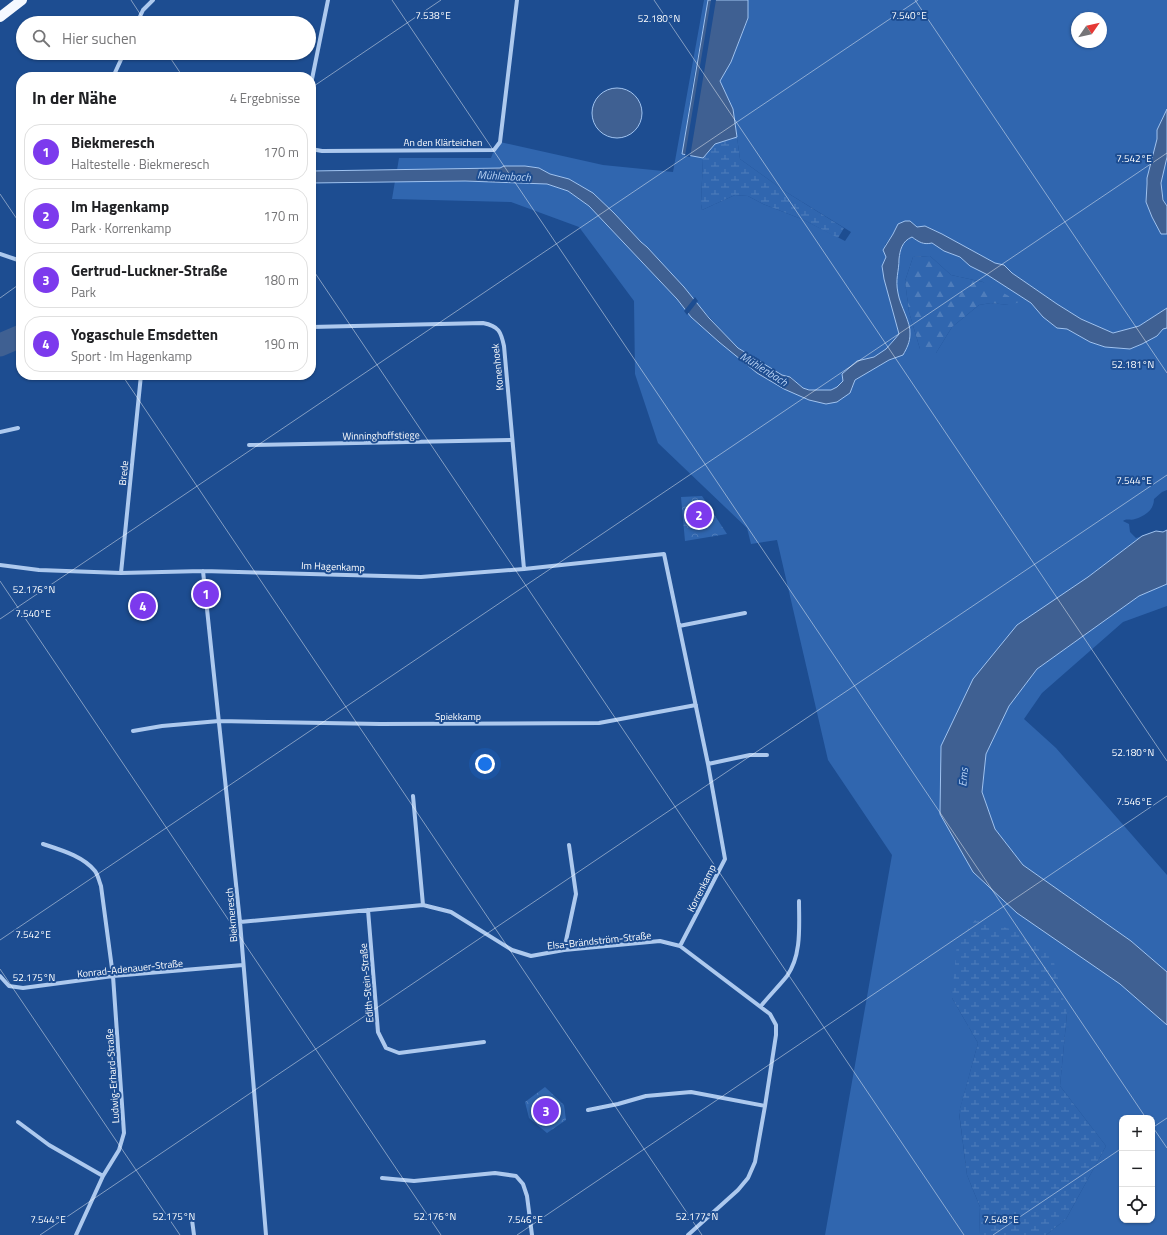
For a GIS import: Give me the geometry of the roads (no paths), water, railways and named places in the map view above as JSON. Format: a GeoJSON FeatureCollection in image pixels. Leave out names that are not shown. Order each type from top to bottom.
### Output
{"type":"FeatureCollection","features":[{"type":"Feature","properties":{"kind":"main road"},"geometry":{"type":"LineString","coordinates":[[0,17],[22,0]]}},
{"type":"Feature","properties":{"kind":"street"},"geometry":{"type":"LineString","coordinates":[[140,16],[143,10],[153,0]]}},
{"type":"Feature","properties":{"kind":"street"},"geometry":{"type":"LineString","coordinates":[[316,59],[328,0]]}},
{"type":"Feature","properties":{"kind":"street","name":"An den Klärteichen"},"geometry":{"type":"LineString","coordinates":[[316,150],[494,150],[500,142],[517,0]]}},
{"type":"Feature","properties":{"kind":"street"},"geometry":{"type":"LineString","coordinates":[[115,72],[121,60]]}},
{"type":"Feature","properties":{"kind":"street"},"geometry":{"type":"LineString","coordinates":[[313,72],[316,60]]}},
{"type":"Feature","properties":{"kind":"street"},"geometry":{"type":"LineString","coordinates":[[0,254],[16,259]]}},
{"type":"Feature","properties":{"kind":"street","name":"Konenhoek"},"geometry":{"type":"LineString","coordinates":[[316,327],[483,323],[493,324],[501,333],[504,346],[524,569]]}},
{"type":"Feature","properties":{"kind":"street","name":"Brede"},"geometry":{"type":"LineString","coordinates":[[121,573],[140,380]]}},
{"type":"Feature","properties":{"kind":"street"},"geometry":{"type":"LineString","coordinates":[[0,432],[18,428]]}},
{"type":"Feature","properties":{"kind":"street","name":"Winninghoffstiege"},"geometry":{"type":"LineString","coordinates":[[249,445],[512,440]]}},
{"type":"Feature","properties":{"kind":"street","name":"Im Hagenkamp"},"geometry":{"type":"LineString","coordinates":[[0,565],[39,570],[121,573],[204,571],[421,577],[524,569],[664,554]]}},
{"type":"Feature","properties":{"kind":"street","name":"Korrenkamp"},"geometry":{"type":"LineString","coordinates":[[664,554],[708,764],[725,859],[680,946]]}},
{"type":"Feature","properties":{"kind":"street","name":"Biekmeresch"},"geometry":{"type":"LineString","coordinates":[[204,571],[240,922],[266,1235]]}},
{"type":"Feature","properties":{"kind":"street"},"geometry":{"type":"LineString","coordinates":[[679,626],[745,613]]}},
{"type":"Feature","properties":{"kind":"street","name":"Spiekkamp"},"geometry":{"type":"LineString","coordinates":[[133,731],[162,726],[219,721],[380,724],[599,723],[696,705]]}},
{"type":"Feature","properties":{"kind":"street"},"geometry":{"type":"LineString","coordinates":[[708,764],[750,755],[767,755]]}},
{"type":"Feature","properties":{"kind":"street"},"geometry":{"type":"LineString","coordinates":[[413,796],[423,905]]}},
{"type":"Feature","properties":{"kind":"street","name":"Ludwig-Erhard-Straße"},"geometry":{"type":"LineString","coordinates":[[43,844],[66,851],[88,864],[96,872],[101,886],[113,976],[124,1133],[119,1150],[103,1176],[76,1235]]}},
{"type":"Feature","properties":{"kind":"street"},"geometry":{"type":"LineString","coordinates":[[564,950],[576,894],[569,845]]}},
{"type":"Feature","properties":{"kind":"street"},"geometry":{"type":"LineString","coordinates":[[761,1006],[788,975],[796,954],[799,933],[799,901]]}},
{"type":"Feature","properties":{"kind":"street","name":"Elsa-Brändström-Straße"},"geometry":{"type":"LineString","coordinates":[[240,922],[423,905],[451,912],[512,950],[531,956],[564,950],[660,941],[680,946],[761,1006],[770,1014],[776,1025],[776,1035],[766,1106],[755,1162],[748,1178],[738,1190],[688,1235]]}},
{"type":"Feature","properties":{"kind":"street","name":"Edith-Stein-Straße"},"geometry":{"type":"LineString","coordinates":[[368,910],[378,1032],[386,1048],[400,1053],[484,1042]]}},
{"type":"Feature","properties":{"kind":"street","name":"Konrad-Adenauer-Straße"},"geometry":{"type":"LineString","coordinates":[[0,976],[9,986],[23,988],[113,976],[243,965]]}},
{"type":"Feature","properties":{"kind":"street"},"geometry":{"type":"LineString","coordinates":[[588,1110],[618,1104],[646,1096],[691,1092],[766,1106]]}},
{"type":"Feature","properties":{"kind":"street"},"geometry":{"type":"LineString","coordinates":[[18,1122],[49,1145],[103,1176]]}},
{"type":"Feature","properties":{"kind":"street"},"geometry":{"type":"LineString","coordinates":[[382,1178],[414,1181],[495,1173],[516,1176],[523,1184],[527,1196],[532,1235]]}},
{"type":"Feature","properties":{"kind":"street"},"geometry":{"type":"LineString","coordinates":[[192,1220],[194,1235]]}},
{"type":"Feature","properties":{"kind":"water"},"geometry":{"type":"Polygon","coordinates":[[[708,0],[748,0],[748,18],[731,62],[720,81],[733,109],[737,137],[715,144],[703,158],[682,154],[708,0]]]}},
{"type":"Feature","properties":{"kind":"water"},"geometry":{"type":"Polygon","coordinates":[[[617,88],[626,90],[637,99],[642,113],[640,122],[631,133],[617,138],[608,136],[597,127],[592,113],[594,104],[603,93],[617,88]]]}},
{"type":"Feature","properties":{"kind":"water"},"geometry":{"type":"Polygon","coordinates":[[[1167,109],[1167,157],[1161,183],[1163,200],[1167,206],[1167,234],[1161,234],[1146,202],[1147,178],[1157,139],[1157,130],[1167,109]]]}},
{"type":"Feature","properties":{"kind":"water"},"geometry":{"type":"Polygon","coordinates":[[[504,166],[525,166],[539,168],[550,174],[569,179],[593,193],[647,247],[684,287],[709,318],[738,348],[782,375],[790,377],[803,388],[809,390],[831,390],[837,387],[843,381],[842,374],[857,361],[874,357],[886,349],[899,334],[884,279],[882,266],[886,257],[883,250],[898,224],[905,221],[910,221],[917,227],[925,226],[995,263],[1004,265],[1012,273],[1081,319],[1113,333],[1139,326],[1167,308],[1167,328],[1163,329],[1157,336],[1130,349],[1105,347],[1090,342],[1067,329],[1057,328],[1043,317],[1031,303],[986,274],[970,266],[960,257],[944,251],[932,243],[921,243],[912,237],[904,243],[901,249],[897,280],[899,298],[910,329],[906,350],[903,355],[889,360],[855,380],[850,393],[837,402],[826,404],[809,400],[784,389],[757,373],[719,342],[691,317],[677,299],[589,206],[568,191],[547,184],[465,181],[316,183],[316,171],[500,168],[504,166]]]}},
{"type":"Feature","properties":{"kind":"water","name":"Ems"},"geometry":{"type":"Polygon","coordinates":[[[1167,530],[1167,584],[1139,596],[1037,669],[1009,706],[986,754],[982,792],[995,829],[1023,865],[1131,941],[1167,972],[1167,1025],[1120,984],[1017,913],[973,872],[940,814],[941,746],[973,679],[1017,625],[1088,577],[1142,536],[1156,531],[1163,532],[1167,530]]]}},
{"type":"Feature","properties":{"kind":"waterway","name":"Mühlenbach"},"geometry":{"type":"LineString","coordinates":[[0,345],[16,338]]}},
{"type":"Feature","properties":{"kind":"place","name":"Im Hagenkamp"},"geometry":{"type":"Point","coordinates":[699,515]}},
{"type":"Feature","properties":{"kind":"place","name":"Biekmeresch"},"geometry":{"type":"Point","coordinates":[206,594]}},
{"type":"Feature","properties":{"kind":"place","name":"Yogaschule Emsdetten"},"geometry":{"type":"Point","coordinates":[143,606]}},
{"type":"Feature","properties":{"kind":"place","name":"Gertrud-Luckner-Straße"},"geometry":{"type":"Point","coordinates":[546,1111]}}]}
